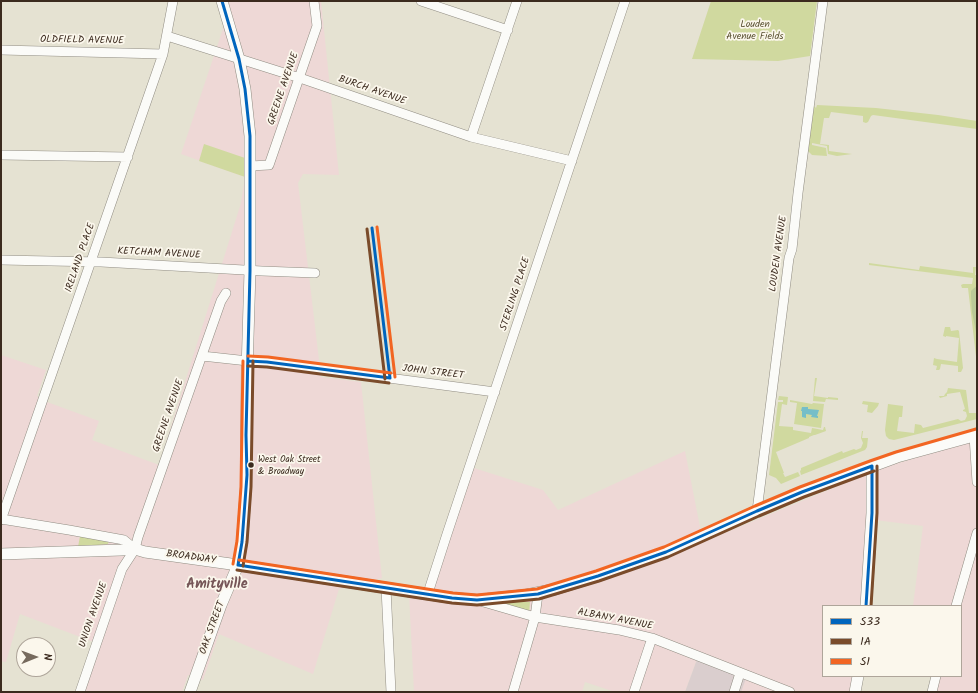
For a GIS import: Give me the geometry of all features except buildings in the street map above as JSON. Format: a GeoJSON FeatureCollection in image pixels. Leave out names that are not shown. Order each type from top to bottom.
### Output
{"type":"FeatureCollection","features":[{"type":"Feature","properties":{"kind":"main road","name":"OAK STREET"},"geometry":{"type":"LineString","coordinates":[[190,692],[221,605],[238,565],[242,542],[246,487],[250,271],[250,136],[245,89],[239,59],[222,1]]}},
{"type":"Feature","properties":{"kind":"main road","name":"BROADWAY"},"geometry":{"type":"LineString","coordinates":[[1,554],[135,549],[145,552],[428,593],[452,598],[477,600],[538,594],[598,576],[666,552],[802,492],[872,466],[897,457],[976,435]]}},
{"type":"Feature","properties":{"kind":"main road"},"geometry":{"type":"LineString","coordinates":[[866,605],[872,513],[872,466]]}},
{"type":"Feature","properties":{"kind":"main road"},"geometry":{"type":"LineString","coordinates":[[855,692],[858,677]]}},
{"type":"Feature","properties":{"kind":"street","name":"IRELAND PLACE"},"geometry":{"type":"LineString","coordinates":[[1,520],[163,54],[173,1]]}},
{"type":"Feature","properties":{"kind":"street","name":"GREENE AVENUE"},"geometry":{"type":"LineString","coordinates":[[250,166],[269,165],[317,26],[314,1]]}},
{"type":"Feature","properties":{"kind":"street"},"geometry":{"type":"LineString","coordinates":[[421,1],[508,30]]}},
{"type":"Feature","properties":{"kind":"street"},"geometry":{"type":"LineString","coordinates":[[471,137],[517,1]]}},
{"type":"Feature","properties":{"kind":"street","name":"STERLING PLACE"},"geometry":{"type":"LineString","coordinates":[[428,593],[444,541],[625,1]]}},
{"type":"Feature","properties":{"kind":"street","name":"LOUDEN AVENUE"},"geometry":{"type":"LineString","coordinates":[[757,511],[823,1]]}},
{"type":"Feature","properties":{"kind":"street","name":"BURCH AVENUE"},"geometry":{"type":"LineString","coordinates":[[167,36],[300,78],[471,137],[572,161]]}},
{"type":"Feature","properties":{"kind":"street","name":"OLDFIELD AVENUE"},"geometry":{"type":"LineString","coordinates":[[1,50],[163,54]]}},
{"type":"Feature","properties":{"kind":"street"},"geometry":{"type":"LineString","coordinates":[[1,155],[128,157]]}},
{"type":"Feature","properties":{"kind":"street","name":"KETCHAM AVENUE"},"geometry":{"type":"LineString","coordinates":[[1,260],[91,262],[315,273]]}},
{"type":"Feature","properties":{"kind":"street","name":"GREENE AVENUE"},"geometry":{"type":"LineString","coordinates":[[135,549],[220,301],[226,293]]}},
{"type":"Feature","properties":{"kind":"street","name":"JOHN STREET"},"geometry":{"type":"LineString","coordinates":[[202,356],[248,362],[267,362],[495,392]]}},
{"type":"Feature","properties":{"kind":"street"},"geometry":{"type":"LineString","coordinates":[[976,435],[977,482]]}},
{"type":"Feature","properties":{"kind":"street"},"geometry":{"type":"LineString","coordinates":[[1,520],[124,540],[135,549]]}},
{"type":"Feature","properties":{"kind":"street"},"geometry":{"type":"LineString","coordinates":[[956,605],[977,533]]}},
{"type":"Feature","properties":{"kind":"street","name":"UNION AVENUE"},"geometry":{"type":"LineString","coordinates":[[80,692],[122,569],[135,549]]}},
{"type":"Feature","properties":{"kind":"street"},"geometry":{"type":"LineString","coordinates":[[386,588],[391,692]]}},
{"type":"Feature","properties":{"kind":"street"},"geometry":{"type":"LineString","coordinates":[[513,692],[535,617],[538,594]]}},
{"type":"Feature","properties":{"kind":"street","name":"ALBANY AVENUE"},"geometry":{"type":"LineString","coordinates":[[477,600],[535,617],[620,630],[652,638],[790,692]]}},
{"type":"Feature","properties":{"kind":"street"},"geometry":{"type":"LineString","coordinates":[[634,692],[652,638]]}},
{"type":"Feature","properties":{"kind":"street"},"geometry":{"type":"LineString","coordinates":[[734,692],[740,672]]}},
{"type":"Feature","properties":{"kind":"street"},"geometry":{"type":"LineString","coordinates":[[932,692],[936,677]]}},
{"type":"Feature","properties":{"kind":"shaded area"},"geometry":{"type":"Polygon","coordinates":[[[217,1],[321,1],[339,175],[303,174],[298,183],[321,377],[361,382],[382,578],[339,589],[313,674],[219,634],[203,680],[188,675],[182,692],[81,692],[96,643],[20,614],[6,662],[1,661],[1,355],[46,370],[37,396],[47,402],[99,421],[92,440],[159,465],[241,203],[245,177],[181,154],[225,23],[217,1]]]}},
{"type":"Feature","properties":{"kind":"shaded area"},"geometry":{"type":"Polygon","coordinates":[[[977,439],[977,692],[928,692],[932,677],[962,677],[962,605],[913,605],[923,526],[875,520],[868,605],[822,605],[822,677],[859,677],[857,692],[741,692],[747,673],[699,654],[685,692],[615,692],[585,682],[582,692],[414,692],[409,594],[426,597],[474,468],[543,490],[558,510],[685,451],[703,542],[879,469],[977,439]]]}},
{"type":"Feature","properties":{"kind":"shaded area"},"geometry":{"type":"Polygon","coordinates":[[[699,654],[748,673],[741,692],[685,692],[699,654]]]}},
{"type":"Feature","properties":{"kind":"green space","name":"Louden Avenue Fields"},"geometry":{"type":"Polygon","coordinates":[[[711,1],[817,1],[810,56],[778,61],[692,59],[711,1]]]}},
{"type":"Feature","properties":{"kind":"green space"},"geometry":{"type":"Polygon","coordinates":[[[817,105],[876,108],[938,115],[977,121],[977,129],[873,115],[866,123],[863,122],[863,116],[831,112],[829,118],[824,118],[820,144],[829,145],[829,151],[852,154],[837,156],[828,154],[827,146],[812,143],[812,145],[826,148],[827,156],[812,155],[808,151],[814,106],[816,108],[817,105]]]}},
{"type":"Feature","properties":{"kind":"green space"},"geometry":{"type":"Polygon","coordinates":[[[204,144],[245,158],[245,177],[199,161],[204,144]]]}},
{"type":"Feature","properties":{"kind":"green space"},"geometry":{"type":"Polygon","coordinates":[[[869,263],[919,270],[920,266],[973,273],[973,267],[976,267],[977,365],[968,288],[962,288],[961,285],[972,284],[973,278],[869,265],[869,263]]]}},
{"type":"Feature","properties":{"kind":"green space"},"geometry":{"type":"Polygon","coordinates":[[[977,286],[977,337],[972,312],[971,291],[977,286]]]}},
{"type":"Feature","properties":{"kind":"green space"},"geometry":{"type":"Polygon","coordinates":[[[945,327],[950,327],[951,331],[959,331],[963,368],[961,372],[958,372],[958,366],[941,364],[940,369],[936,370],[937,366],[933,365],[934,358],[957,362],[959,338],[943,336],[945,327]]]}},
{"type":"Feature","properties":{"kind":"green space"},"geometry":{"type":"Polygon","coordinates":[[[815,378],[817,378],[814,396],[838,398],[838,400],[826,399],[825,402],[813,401],[815,378]]]}},
{"type":"Feature","properties":{"kind":"green space"},"geometry":{"type":"Polygon","coordinates":[[[948,388],[966,390],[969,413],[976,413],[977,411],[977,419],[894,440],[889,439],[886,436],[885,430],[888,404],[903,406],[902,417],[899,417],[897,431],[914,433],[915,424],[921,425],[923,428],[958,419],[961,421],[965,420],[967,416],[966,412],[963,411],[965,409],[960,392],[947,394],[947,396],[940,398],[939,396],[944,396],[948,388]]]}},
{"type":"Feature","properties":{"kind":"green space"},"geometry":{"type":"Polygon","coordinates":[[[779,396],[788,397],[787,405],[782,404],[779,426],[793,427],[793,430],[811,433],[812,428],[823,430],[825,427],[826,431],[776,452],[785,477],[798,472],[800,476],[781,484],[776,478],[769,475],[778,402],[783,402],[783,400],[778,400],[779,396]]]}},
{"type":"Feature","properties":{"kind":"green space"},"geometry":{"type":"Polygon","coordinates":[[[790,400],[812,404],[824,404],[821,428],[794,424],[797,403],[790,402],[790,400]]]}},
{"type":"Feature","properties":{"kind":"green space"},"geometry":{"type":"Polygon","coordinates":[[[863,401],[879,403],[872,413],[867,412],[868,405],[862,404],[863,401]]]}},
{"type":"Feature","properties":{"kind":"green space"},"geometry":{"type":"Polygon","coordinates":[[[862,431],[862,438],[868,438],[867,447],[865,450],[801,475],[801,468],[842,451],[843,453],[861,448],[863,443],[861,438],[862,431]]]}},
{"type":"Feature","properties":{"kind":"green space"},"geometry":{"type":"Polygon","coordinates":[[[80,536],[109,540],[108,544],[78,547],[80,536]]]}},
{"type":"Feature","properties":{"kind":"green space"},"geometry":{"type":"Polygon","coordinates":[[[494,602],[530,602],[529,614],[494,602]]]}},
{"type":"Feature","properties":{"kind":"water"},"geometry":{"type":"Polygon","coordinates":[[[802,407],[819,410],[817,416],[818,418],[811,417],[812,415],[806,414],[806,418],[802,417],[802,407]]]}},
{"type":"Feature","properties":{"kind":"transit line","name":"S33"},"geometry":{"type":"LineString","coordinates":[[222,1],[239,59],[245,89],[250,136],[250,271],[246,435],[247,475],[242,542],[238,565]]}},
{"type":"Feature","properties":{"kind":"transit line","name":"S1"},"geometry":{"type":"LineString","coordinates":[[377,227],[395,377]]}},
{"type":"Feature","properties":{"kind":"transit line","name":"S33"},"geometry":{"type":"LineString","coordinates":[[372,228],[390,378]]}},
{"type":"Feature","properties":{"kind":"transit line","name":"1A"},"geometry":{"type":"LineString","coordinates":[[367,229],[385,379]]}},
{"type":"Feature","properties":{"kind":"transit line","name":"S1"},"geometry":{"type":"LineString","coordinates":[[248,356],[268,357],[391,373]]}},
{"type":"Feature","properties":{"kind":"transit line","name":"S1"},"geometry":{"type":"LineString","coordinates":[[233,564],[237,541],[241,487],[243,361]]}},
{"type":"Feature","properties":{"kind":"transit line","name":"S33"},"geometry":{"type":"LineString","coordinates":[[248,361],[267,362],[390,378]]}},
{"type":"Feature","properties":{"kind":"transit line","name":"1A"},"geometry":{"type":"LineString","coordinates":[[243,566],[247,542],[251,487],[253,361]]}},
{"type":"Feature","properties":{"kind":"transit line","name":"1A"},"geometry":{"type":"LineString","coordinates":[[248,366],[267,367],[389,383]]}},
{"type":"Feature","properties":{"kind":"transit line","name":"S1"},"geometry":{"type":"LineString","coordinates":[[239,560],[453,593],[477,595],[537,589],[596,571],[664,547],[800,487],[870,461],[976,429]]}},
{"type":"Feature","properties":{"kind":"transit line","name":"S33"},"geometry":{"type":"LineString","coordinates":[[238,565],[452,598],[477,600],[538,594],[598,576],[666,552],[802,492],[872,466]]}},
{"type":"Feature","properties":{"kind":"transit line","name":"S33"},"geometry":{"type":"LineString","coordinates":[[866,605],[872,513],[872,466]]}},
{"type":"Feature","properties":{"kind":"transit line","name":"1A"},"geometry":{"type":"LineString","coordinates":[[871,605],[877,513],[877,466]]}},
{"type":"Feature","properties":{"kind":"transit line","name":"1A"},"geometry":{"type":"LineString","coordinates":[[237,570],[452,603],[477,605],[539,599],[599,581],[668,557],[804,497],[874,471]]}},
{"type":"Feature","properties":{"kind":"place","name":"West Oak Street & Broadway"},"geometry":{"type":"Point","coordinates":[251,465]}},
{"type":"Feature","properties":{"kind":"district","name":"Amityville"},"geometry":{"type":"Point","coordinates":[217,586]}}]}
